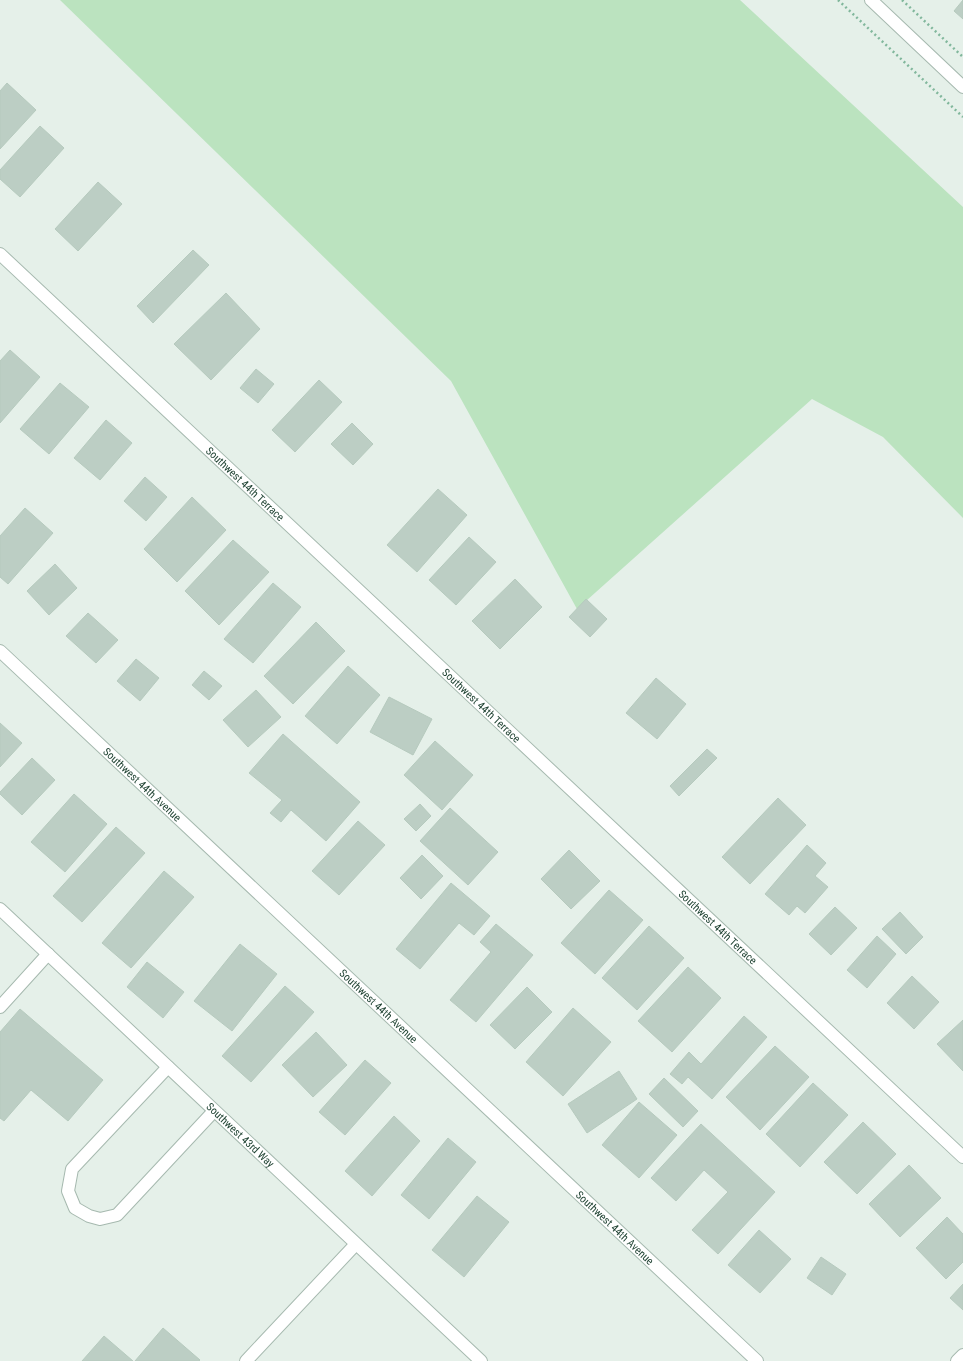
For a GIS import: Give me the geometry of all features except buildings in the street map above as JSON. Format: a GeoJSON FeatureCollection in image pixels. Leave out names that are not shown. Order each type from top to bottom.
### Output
{"type":"FeatureCollection","features":[{"type":"Feature","properties":{"kind":"street"},"geometry":{"type":"LineString","coordinates":[[871,0],[963,86]]}},
{"type":"Feature","properties":{"kind":"street","name":"Southwest 44th Terrace"},"geometry":{"type":"LineString","coordinates":[[0,254],[963,1157]]}},
{"type":"Feature","properties":{"kind":"street","name":"Southwest 44th Avenue"},"geometry":{"type":"LineString","coordinates":[[0,651],[757,1361]]}},
{"type":"Feature","properties":{"kind":"street","name":"Southwest 43rd Way"},"geometry":{"type":"LineString","coordinates":[[0,909],[481,1361]]}},
{"type":"Feature","properties":{"kind":"street"},"geometry":{"type":"LineString","coordinates":[[0,1007],[48,954]]}},
{"type":"Feature","properties":{"kind":"street"},"geometry":{"type":"LineString","coordinates":[[168,1067],[72,1169],[68,1191],[75,1208],[89,1216],[100,1219],[117,1215],[214,1111]]}},
{"type":"Feature","properties":{"kind":"street"},"geometry":{"type":"LineString","coordinates":[[246,1361],[356,1244]]}},
{"type":"Feature","properties":{"kind":"street"},"geometry":{"type":"LineString","coordinates":[[957,1361],[963,1355]]}},
{"type":"Feature","properties":{"kind":"path"},"geometry":{"type":"LineString","coordinates":[[838,0],[963,117]]}},
{"type":"Feature","properties":{"kind":"path"},"geometry":{"type":"LineString","coordinates":[[902,0],[963,57]]}},
{"type":"Feature","properties":{"kind":"green space"},"geometry":{"type":"Polygon","coordinates":[[[60,0],[740,0],[963,207],[963,518],[883,437],[812,399],[577,609],[451,381],[60,0]]]}}]}
